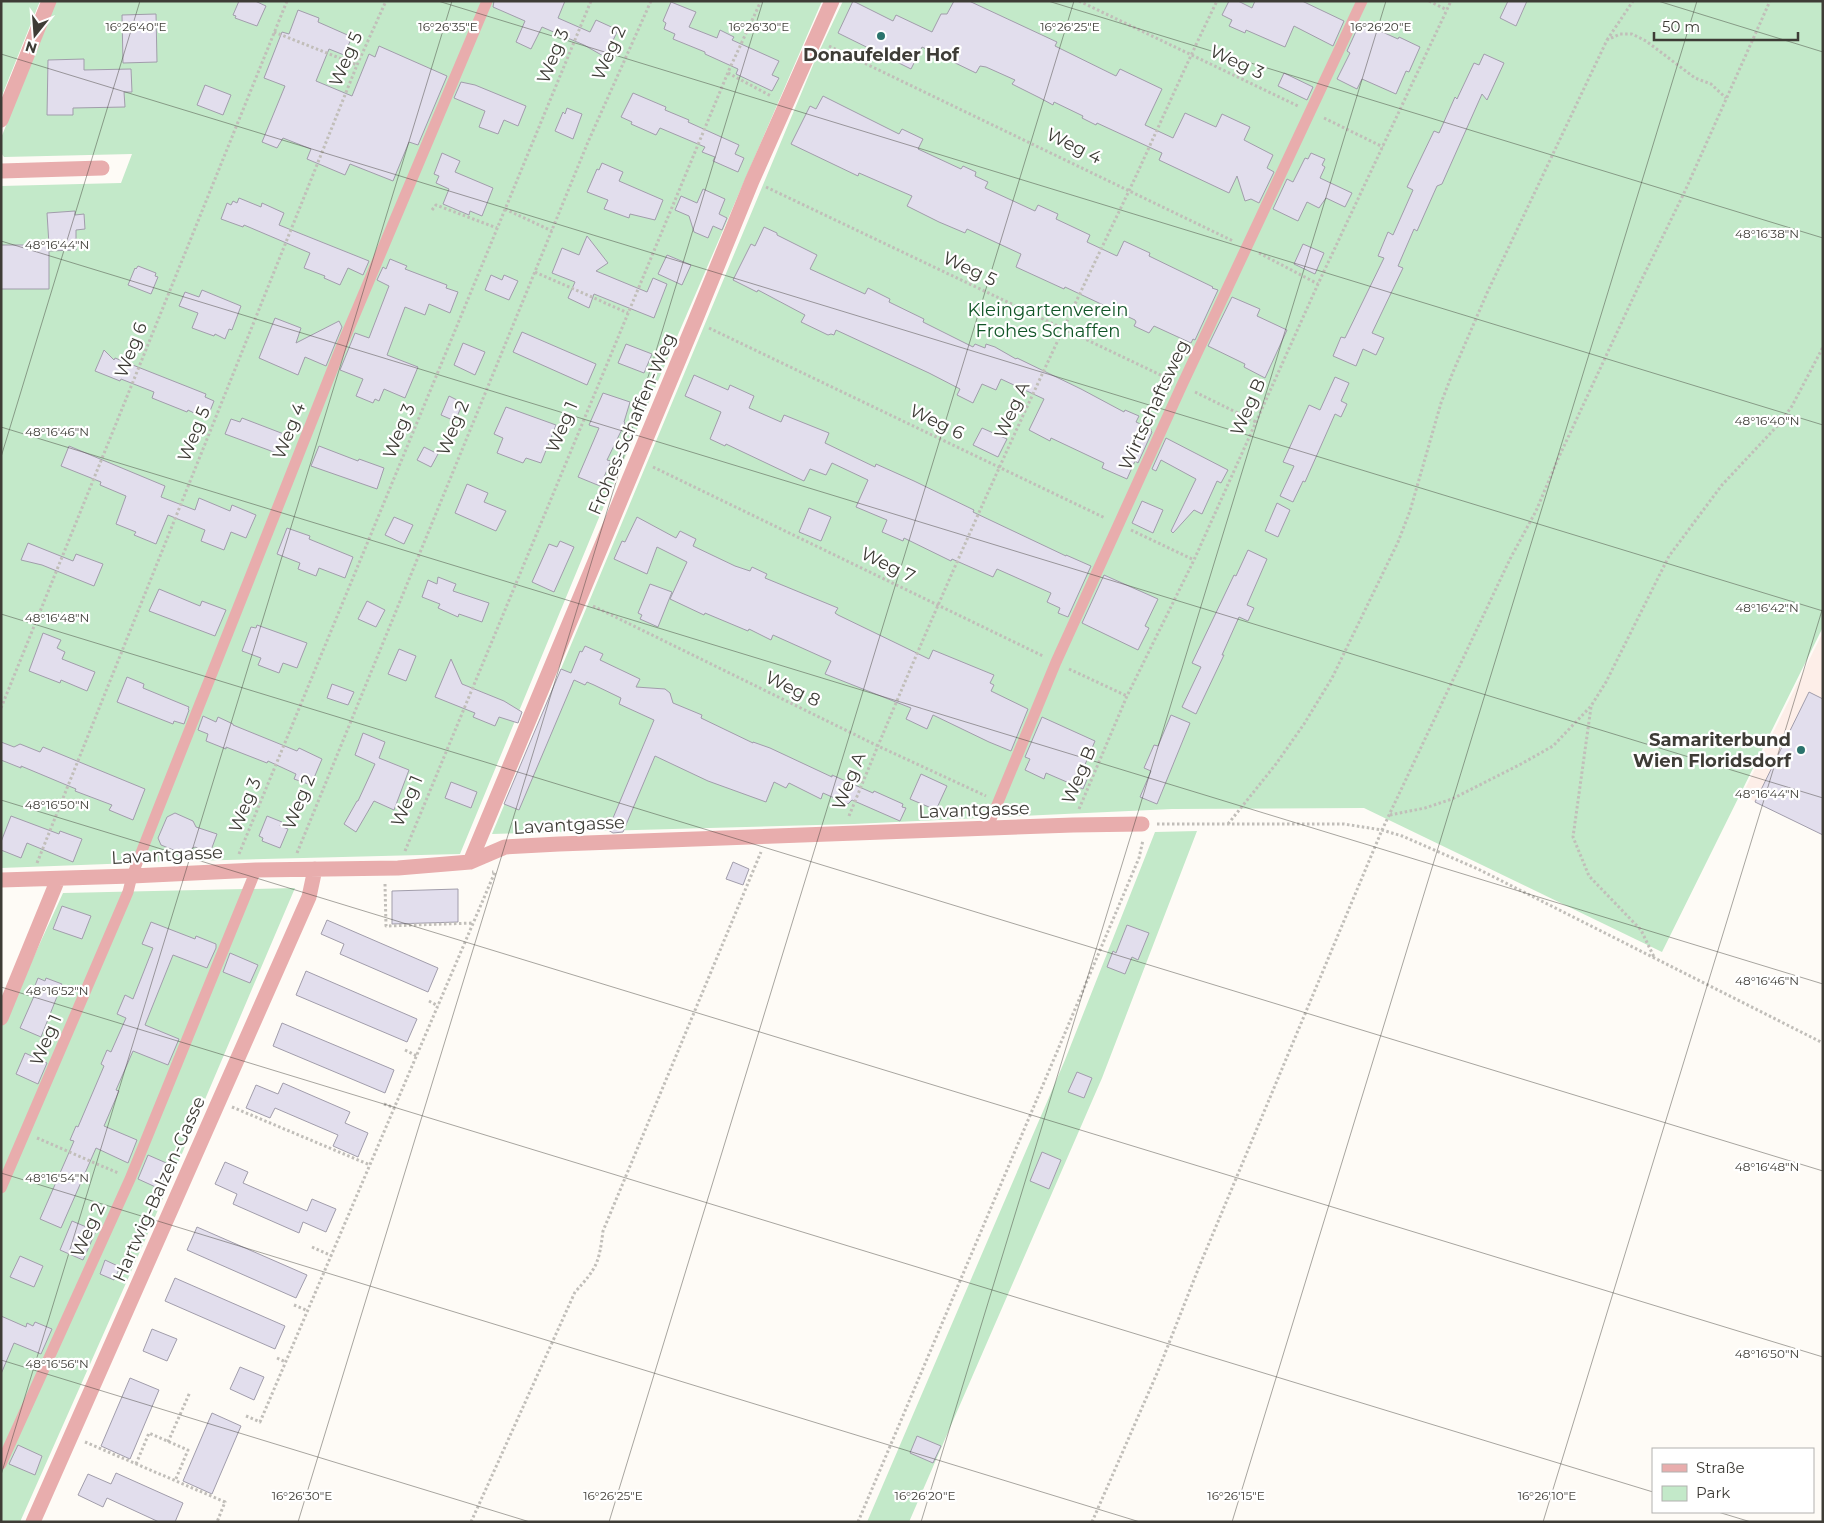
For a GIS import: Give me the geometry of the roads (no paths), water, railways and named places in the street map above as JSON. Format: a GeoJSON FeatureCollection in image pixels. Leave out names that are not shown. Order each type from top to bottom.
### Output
{"type":"FeatureCollection","features":[{"type":"Feature","properties":{"kind":"street"},"geometry":{"type":"LineString","coordinates":[[1,120],[49,1]]}},
{"type":"Feature","properties":{"kind":"street","name":"Frohes-Schaffen-Weg"},"geometry":{"type":"LineString","coordinates":[[472,861],[578,599],[752,181],[832,1]]}},
{"type":"Feature","properties":{"kind":"street"},"geometry":{"type":"LineString","coordinates":[[1,171],[102,168]]}},
{"type":"Feature","properties":{"kind":"street","name":"Lavantgasse"},"geometry":{"type":"LineString","coordinates":[[1,880],[256,870],[392,868],[472,861],[505,847],[768,836],[1142,824]]}},
{"type":"Feature","properties":{"kind":"street","name":"Hartwig-Balzen-Gasse"},"geometry":{"type":"LineString","coordinates":[[33,1522],[309,897],[315,869]]}},
{"type":"Feature","properties":{"kind":"street"},"geometry":{"type":"LineString","coordinates":[[1,1018],[58,879]]}},
{"type":"Feature","properties":{"kind":"lane","name":"Weg 4"},"geometry":{"type":"LineString","coordinates":[[132,876],[342,345],[487,1]]}},
{"type":"Feature","properties":{"kind":"lane","name":"Wirtschaftsweg"},"geometry":{"type":"LineString","coordinates":[[987,829],[1056,662],[1118,525],[1362,1]]}},
{"type":"Feature","properties":{"kind":"lane","name":"Weg 2"},"geometry":{"type":"LineString","coordinates":[[1,1464],[130,1179],[256,870]]}},
{"type":"Feature","properties":{"kind":"lane","name":"Weg 1"},"geometry":{"type":"LineString","coordinates":[[1,1188],[128,892],[132,876]]}},
{"type":"Feature","properties":{"kind":"place","name":"Donaufelder Hof"},"geometry":{"type":"Point","coordinates":[881,36]}},
{"type":"Feature","properties":{"kind":"place","name":"Samariterbund Wien Floridsdorf"},"geometry":{"type":"Point","coordinates":[1801,750]}},
{"type":"Feature","properties":{"kind":"park label","name":"Kleingartenverein Frohes Schaffen"},"geometry":{"type":"Point","coordinates":[1048,320]}}]}
